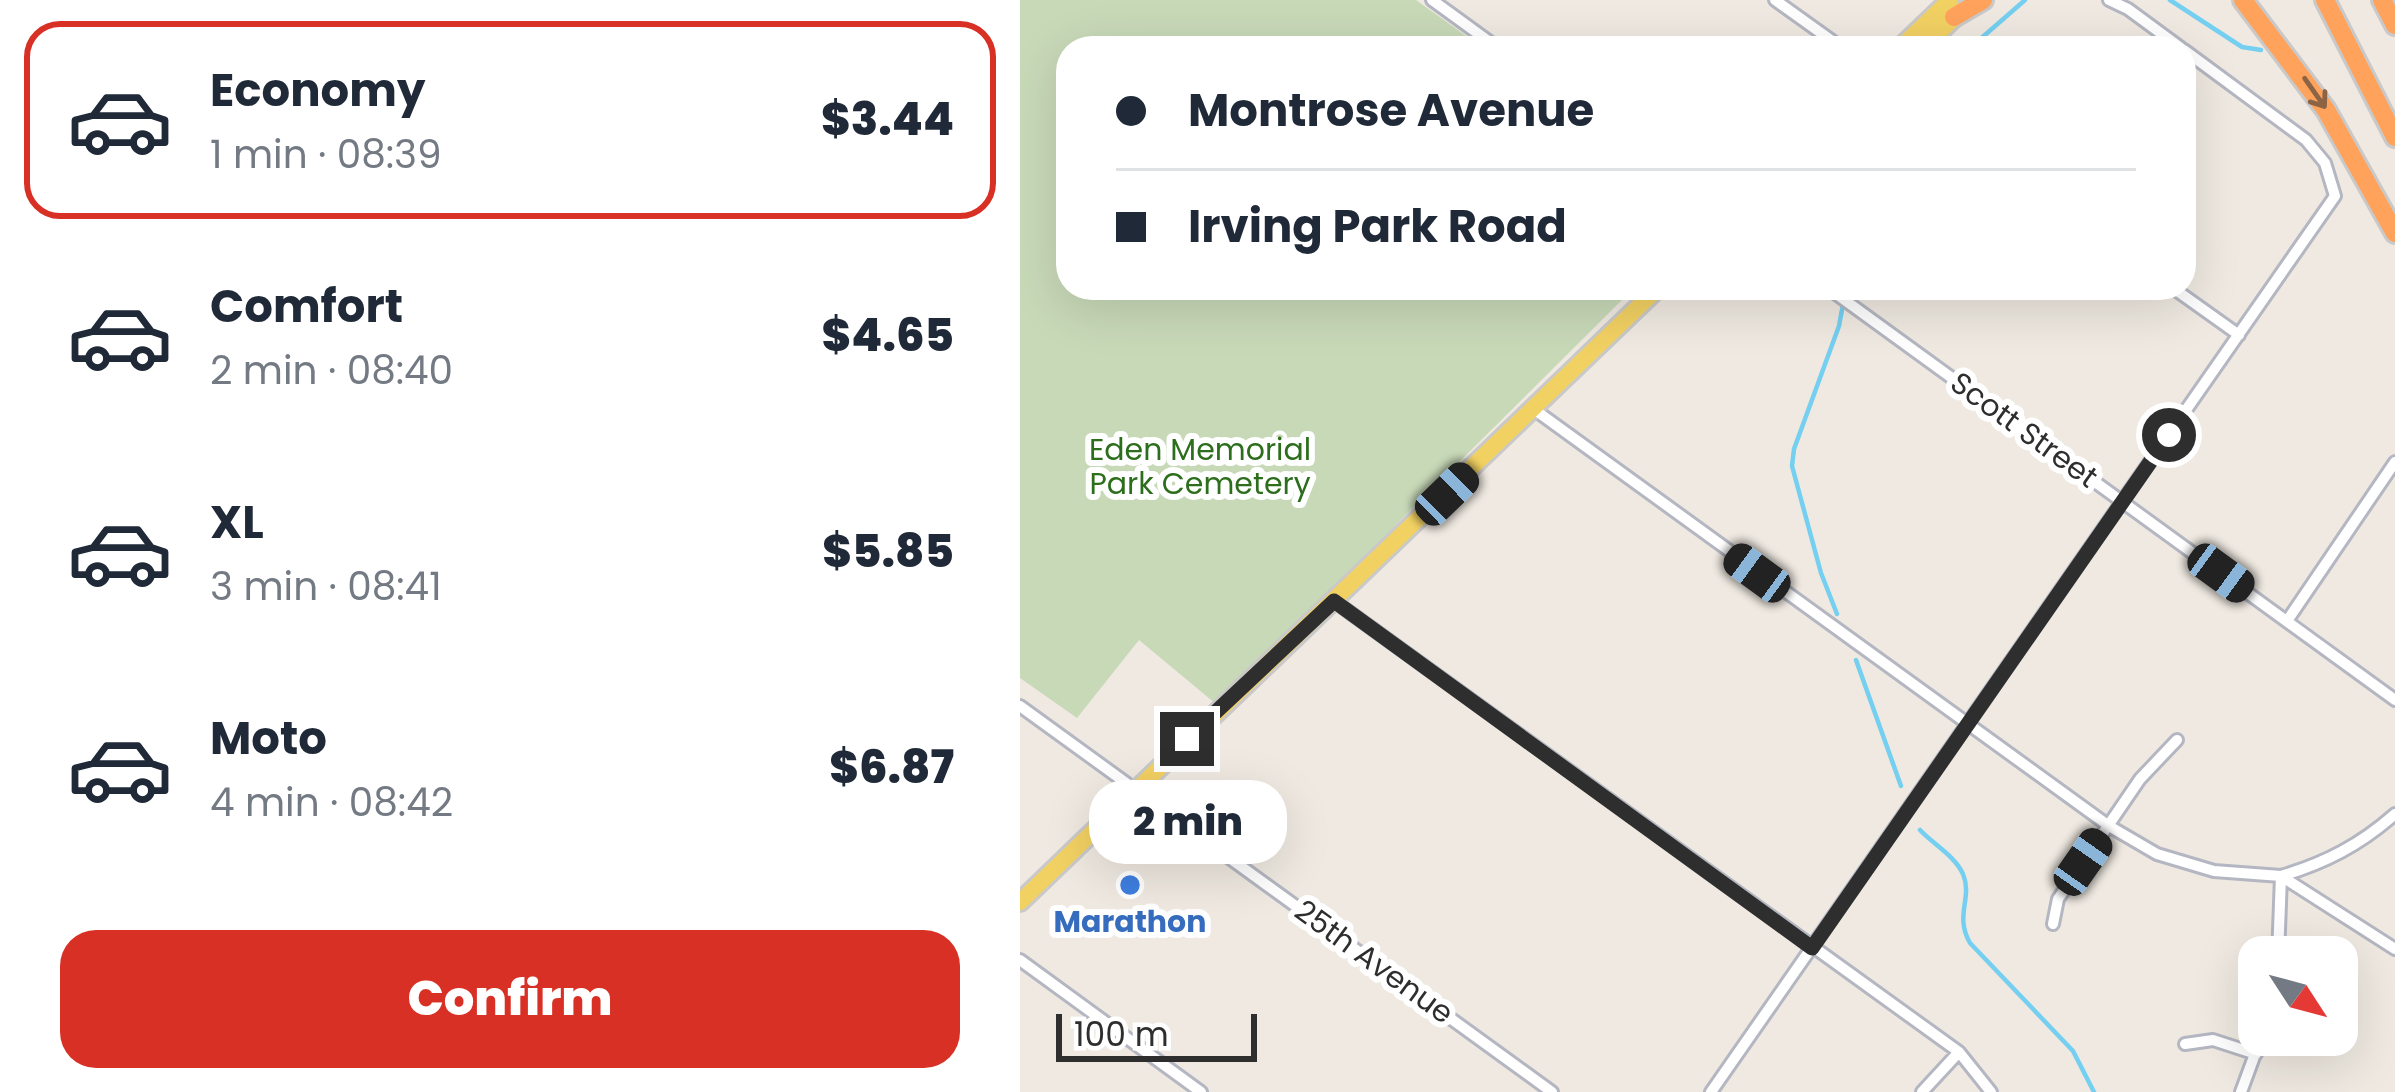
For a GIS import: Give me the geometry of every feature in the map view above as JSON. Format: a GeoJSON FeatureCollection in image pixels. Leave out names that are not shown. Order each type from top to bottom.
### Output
{"type":"FeatureCollection","features":[{"type":"Feature","properties":{"kind":"highway"},"geometry":{"type":"LineString","coordinates":[[1952,9],[1983,0]]}},
{"type":"Feature","properties":{"kind":"highway"},"geometry":{"type":"LineString","coordinates":[[2243,0],[2326,110],[2395,233]]}},
{"type":"Feature","properties":{"kind":"highway"},"geometry":{"type":"LineString","coordinates":[[2382,0],[2395,25]]}},
{"type":"Feature","properties":{"kind":"highway"},"geometry":{"type":"LineString","coordinates":[[2325,6],[2395,137]]}},
{"type":"Feature","properties":{"kind":"main road"},"geometry":{"type":"LineString","coordinates":[[1916,36],[1972,0]]}},
{"type":"Feature","properties":{"kind":"main road"},"geometry":{"type":"LineString","coordinates":[[1932,36],[1952,9]]}},
{"type":"Feature","properties":{"kind":"main road"},"geometry":{"type":"LineString","coordinates":[[1020,902],[1646,300]]}},
{"type":"Feature","properties":{"kind":"street"},"geometry":{"type":"LineString","coordinates":[[1432,0],[1482,36]]}},
{"type":"Feature","properties":{"kind":"street"},"geometry":{"type":"LineString","coordinates":[[1775,0],[1825,36]]}},
{"type":"Feature","properties":{"kind":"street"},"geometry":{"type":"LineString","coordinates":[[2109,0],[2165,36]]}},
{"type":"Feature","properties":{"kind":"street"},"geometry":{"type":"LineString","coordinates":[[1712,1092],[2336,196],[2325,163],[2306,140],[2196,59]]}},
{"type":"Feature","properties":{"kind":"street","name":"Scott Street"},"geometry":{"type":"LineString","coordinates":[[1844,300],[2395,700]]}},
{"type":"Feature","properties":{"kind":"street"},"geometry":{"type":"LineString","coordinates":[[2190,300],[2239,335]]}},
{"type":"Feature","properties":{"kind":"street"},"geometry":{"type":"LineString","coordinates":[[1535,410],[2109,826],[2157,854],[2214,872],[2281,876],[2321,864],[2353,847],[2395,814]]}},
{"type":"Feature","properties":{"kind":"street"},"geometry":{"type":"LineString","coordinates":[[2287,621],[2395,462]]}},
{"type":"Feature","properties":{"kind":"street"},"geometry":{"type":"LineString","coordinates":[[1334,601],[1959,1052],[1990,1092]]}},
{"type":"Feature","properties":{"kind":"street","name":"25th Avenue"},"geometry":{"type":"LineString","coordinates":[[1020,706],[1552,1092]]}},
{"type":"Feature","properties":{"kind":"street"},"geometry":{"type":"LineString","coordinates":[[2054,924],[2058,898],[2151,765],[2177,740]]}},
{"type":"Feature","properties":{"kind":"street"},"geometry":{"type":"LineString","coordinates":[[2281,876],[2395,949]]}},
{"type":"Feature","properties":{"kind":"street"},"geometry":{"type":"LineString","coordinates":[[2279,936],[2281,876]]}},
{"type":"Feature","properties":{"kind":"street"},"geometry":{"type":"LineString","coordinates":[[1020,960],[1201,1092]]}},
{"type":"Feature","properties":{"kind":"street"},"geometry":{"type":"LineString","coordinates":[[2185,1045],[2212,1040],[2238,1048]]}},
{"type":"Feature","properties":{"kind":"street"},"geometry":{"type":"LineString","coordinates":[[1922,1092],[1959,1052]]}},
{"type":"Feature","properties":{"kind":"street"},"geometry":{"type":"LineString","coordinates":[[2241,1092],[2255,1056]]}},
{"type":"Feature","properties":{"kind":"green space","name":"Eden Memorial Park Cemetery"},"geometry":{"type":"Polygon","coordinates":[[[1020,0],[1416,0],[1466,36],[1056,36],[1056,300],[1622,300],[1216,704],[1139,640],[1077,718],[1020,678],[1020,0]]]}},
{"type":"Feature","properties":{"kind":"waterway"},"geometry":{"type":"LineString","coordinates":[[1984,36],[2025,0]]}},
{"type":"Feature","properties":{"kind":"waterway"},"geometry":{"type":"LineString","coordinates":[[2170,0],[2242,47],[2261,50]]}},
{"type":"Feature","properties":{"kind":"waterway"},"geometry":{"type":"LineString","coordinates":[[1837,614],[1792,466],[1844,300]]}},
{"type":"Feature","properties":{"kind":"waterway"},"geometry":{"type":"LineString","coordinates":[[1856,660],[1901,786]]}},
{"type":"Feature","properties":{"kind":"waterway"},"geometry":{"type":"LineString","coordinates":[[1920,830],[1963,874],[1964,924],[1970,943],[2073,1051],[2094,1092]]}},
{"type":"Feature","properties":{"kind":"place","name":"Marathon"},"geometry":{"type":"Point","coordinates":[1130,885]}},
{"type":"Feature","properties":{"kind":"route"},"geometry":{"type":"LineString","coordinates":[[1187,739],[1334,601],[1812,948],[2169,435]]}}]}
